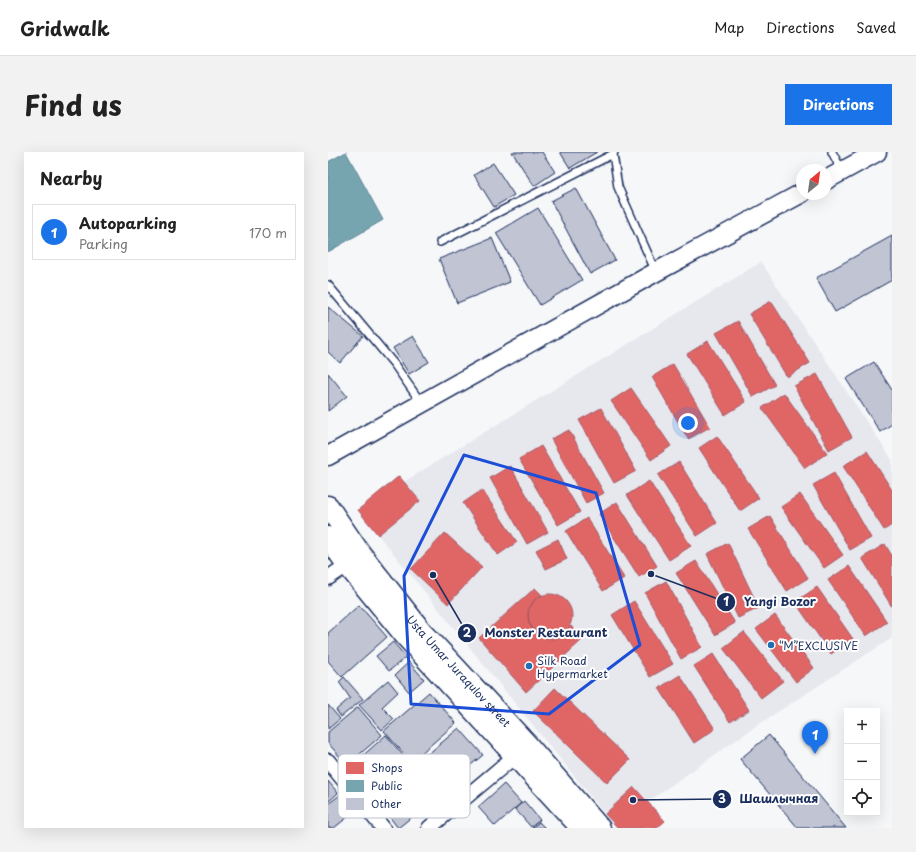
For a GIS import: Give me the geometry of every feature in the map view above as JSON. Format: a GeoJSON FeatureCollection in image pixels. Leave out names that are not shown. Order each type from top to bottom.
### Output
{"type":"FeatureCollection","features":[{"type":"Feature","properties":{"kind":"main road","name":"Usta Umar Juraqulov street"},"geometry":{"type":"LineString","coordinates":[[328,506],[360,553],[420,629],[527,744],[600,828]]}},
{"type":"Feature","properties":{"kind":"main road","name":"Usta Umar Juraqulov street"},"geometry":{"type":"LineString","coordinates":[[328,537],[347,566],[406,637],[581,828]]}},
{"type":"Feature","properties":{"kind":"street"},"geometry":{"type":"LineString","coordinates":[[832,177],[877,152]]}},
{"type":"Feature","properties":{"kind":"street"},"geometry":{"type":"LineString","coordinates":[[328,456],[656,272],[796,196]]}},
{"type":"Feature","properties":{"kind":"street"},"geometry":{"type":"LineString","coordinates":[[328,578],[347,566]]}},
{"type":"Feature","properties":{"kind":"street"},"geometry":{"type":"LineString","coordinates":[[470,794],[515,756]]}},
{"type":"Feature","properties":{"kind":"street"},"geometry":{"type":"LineString","coordinates":[[328,762],[338,774]]}},
{"type":"Feature","properties":{"kind":"street"},"geometry":{"type":"LineString","coordinates":[[375,818],[383,828]]}},
{"type":"Feature","properties":{"kind":"street"},"geometry":{"type":"LineString","coordinates":[[429,828],[441,818]]}},
{"type":"Feature","properties":{"kind":"lane"},"geometry":{"type":"LineString","coordinates":[[832,152],[842,171]]}},
{"type":"Feature","properties":{"kind":"lane"},"geometry":{"type":"LineString","coordinates":[[440,242],[614,153],[618,187],[656,272]]}},
{"type":"Feature","properties":{"kind":"lane"},"geometry":{"type":"LineString","coordinates":[[328,285],[394,364],[422,404]]}},
{"type":"Feature","properties":{"kind":"highlighted area"},"geometry":{"type":"Polygon","coordinates":[[[464,455],[596,493],[640,645],[549,714],[411,704],[404,576],[464,455]]]}},
{"type":"Feature","properties":{"kind":"shaded area"},"geometry":{"type":"Polygon","coordinates":[[[761,262],[892,460],[892,638],[759,724],[649,801],[634,787],[605,814],[358,510],[761,262]]]}},
{"type":"Feature","properties":{"kind":"building: Shops"},"geometry":{"type":"Polygon","coordinates":[[[771,301],[810,363],[787,377],[749,314],[771,301]]]}},
{"type":"Feature","properties":{"kind":"building: Shops"},"geometry":{"type":"Polygon","coordinates":[[[738,321],[775,385],[753,397],[716,333],[738,321]]]}},
{"type":"Feature","properties":{"kind":"building: Shops"},"geometry":{"type":"Polygon","coordinates":[[[708,341],[746,402],[725,415],[687,354],[708,341]]]}},
{"type":"Feature","properties":{"kind":"building: Shops"},"geometry":{"type":"Polygon","coordinates":[[[673,364],[710,427],[688,439],[652,377],[673,364]]]}},
{"type":"Feature","properties":{"kind":"building: Shops"},"geometry":{"type":"Polygon","coordinates":[[[817,374],[852,437],[829,450],[794,386],[817,374]]]}},
{"type":"Feature","properties":{"kind":"building: Shops"},"geometry":{"type":"Polygon","coordinates":[[[631,388],[671,446],[651,460],[611,401],[631,388]]]}},
{"type":"Feature","properties":{"kind":"building: Shops"},"geometry":{"type":"Polygon","coordinates":[[[784,393],[827,453],[805,468],[762,408],[784,393]]]}},
{"type":"Feature","properties":{"kind":"building: Shops"},"geometry":{"type":"Polygon","coordinates":[[[601,408],[636,471],[614,483],[579,420],[601,408]]]}},
{"type":"Feature","properties":{"kind":"building: Shops"},"geometry":{"type":"Polygon","coordinates":[[[569,430],[604,493],[586,503],[551,439],[569,430]]]}},
{"type":"Feature","properties":{"kind":"building: Shops"},"geometry":{"type":"Polygon","coordinates":[[[717,436],[759,498],[740,511],[699,448],[717,436]]]}},
{"type":"Feature","properties":{"kind":"building: Shops"},"geometry":{"type":"Polygon","coordinates":[[[541,446],[580,512],[558,525],[519,459],[541,446]]]}},
{"type":"Feature","properties":{"kind":"building: Shops"},"geometry":{"type":"Polygon","coordinates":[[[867,451],[892,490],[892,525],[884,530],[843,466],[867,451]]]}},
{"type":"Feature","properties":{"kind":"building: Shops"},"geometry":{"type":"Polygon","coordinates":[[[679,462],[717,523],[697,536],[658,475],[679,462]]]}},
{"type":"Feature","properties":{"kind":"building: Shops"},"geometry":{"type":"Polygon","coordinates":[[[510,466],[548,532],[527,544],[490,478],[510,466]]]}},
{"type":"Feature","properties":{"kind":"building: Shops"},"geometry":{"type":"Polygon","coordinates":[[[834,473],[871,538],[850,550],[813,485],[834,473]]]}},
{"type":"Feature","properties":{"kind":"building: Shops"},"geometry":{"type":"Polygon","coordinates":[[[399,476],[420,501],[378,535],[358,510],[399,476]]]}},
{"type":"Feature","properties":{"kind":"building: Shops"},"geometry":{"type":"Polygon","coordinates":[[[649,481],[691,546],[669,560],[627,495],[649,481]]]}},
{"type":"Feature","properties":{"kind":"building: Shops"},"geometry":{"type":"Polygon","coordinates":[[[482,490],[517,542],[498,555],[463,503],[482,490]]]}},
{"type":"Feature","properties":{"kind":"building: Shops"},"geometry":{"type":"Polygon","coordinates":[[[800,494],[843,555],[824,568],[781,507],[800,494]]]}},
{"type":"Feature","properties":{"kind":"building: Shops"},"geometry":{"type":"Polygon","coordinates":[[[617,502],[657,566],[639,577],[599,514],[617,502]]]}},
{"type":"Feature","properties":{"kind":"building: Shops"},"geometry":{"type":"Polygon","coordinates":[[[770,516],[808,578],[787,591],[748,529],[770,516]]]}},
{"type":"Feature","properties":{"kind":"building: Shops"},"geometry":{"type":"Polygon","coordinates":[[[587,518],[624,578],[603,591],[566,531],[587,518]]]}},
{"type":"Feature","properties":{"kind":"building: Shops"},"geometry":{"type":"Polygon","coordinates":[[[445,533],[482,567],[448,604],[411,569],[445,533]]]}},
{"type":"Feature","properties":{"kind":"building: Shops"},"geometry":{"type":"Polygon","coordinates":[[[558,539],[567,559],[546,569],[536,550],[558,539]]]}},
{"type":"Feature","properties":{"kind":"building: Shops"},"geometry":{"type":"Polygon","coordinates":[[[728,543],[759,608],[738,618],[707,554],[728,543]]]}},
{"type":"Feature","properties":{"kind":"building: Shops"},"geometry":{"type":"Polygon","coordinates":[[[885,544],[892,556],[892,607],[862,558],[885,544]]]}},
{"type":"Feature","properties":{"kind":"building: Shops"},"geometry":{"type":"Polygon","coordinates":[[[696,561],[735,623],[715,635],[676,573],[696,561]]]}},
{"type":"Feature","properties":{"kind":"building: Shops"},"geometry":{"type":"Polygon","coordinates":[[[849,566],[887,622],[866,636],[828,580],[849,566]]]}},
{"type":"Feature","properties":{"kind":"building: Shops"},"geometry":{"type":"Polygon","coordinates":[[[666,581],[702,647],[681,659],[645,593],[666,581]]]}},
{"type":"Feature","properties":{"kind":"building: Shops"},"geometry":{"type":"Polygon","coordinates":[[[817,587],[853,639],[831,654],[795,602],[817,587]]]}},
{"type":"Feature","properties":{"kind":"building: Shops","name":"Silk Road Hypermarket"},"geometry":{"type":"Polygon","coordinates":[[[535,588],[542,595],[536,598],[528,610],[529,623],[536,633],[551,639],[560,637],[571,626],[583,639],[526,692],[479,638],[535,588]]]}},
{"type":"Feature","properties":{"kind":"building: Shops"},"geometry":{"type":"Polygon","coordinates":[[[546,594],[554,594],[566,600],[572,612],[572,620],[566,632],[554,638],[546,638],[534,632],[528,620],[528,612],[534,600],[546,594]]]}},
{"type":"Feature","properties":{"kind":"building: Shops"},"geometry":{"type":"Polygon","coordinates":[[[634,601],[673,664],[650,677],[612,615],[634,601]]]}},
{"type":"Feature","properties":{"kind":"building: Shops"},"geometry":{"type":"Polygon","coordinates":[[[775,615],[814,668],[796,682],[756,629],[775,615]]]}},
{"type":"Feature","properties":{"kind":"building: Shops"},"geometry":{"type":"Polygon","coordinates":[[[744,632],[783,681],[761,698],[723,648],[744,632]]]}},
{"type":"Feature","properties":{"kind":"building: Shops"},"geometry":{"type":"Polygon","coordinates":[[[713,654],[749,710],[730,722],[694,666],[713,654]]]}},
{"type":"Feature","properties":{"kind":"building: Shops"},"geometry":{"type":"Polygon","coordinates":[[[680,675],[715,729],[694,743],[659,688],[680,675]]]}},
{"type":"Feature","properties":{"kind":"building: Shops"},"geometry":{"type":"Polygon","coordinates":[[[555,688],[630,760],[607,783],[533,711],[555,688]]]}},
{"type":"Feature","properties":{"kind":"building: Shops"},"geometry":{"type":"Polygon","coordinates":[[[634,787],[665,821],[657,828],[618,828],[605,814],[634,787]]]}},
{"type":"Feature","properties":{"kind":"building: Public"},"geometry":{"type":"Polygon","coordinates":[[[346,152],[383,220],[328,252],[328,162],[346,152]]]}},
{"type":"Feature","properties":{"kind":"building: Other"},"geometry":{"type":"Polygon","coordinates":[[[512,152],[542,152],[555,172],[534,186],[512,152]]]}},
{"type":"Feature","properties":{"kind":"building: Other"},"geometry":{"type":"Polygon","coordinates":[[[560,152],[597,152],[570,168],[560,152]]]}},
{"type":"Feature","properties":{"kind":"building: Other"},"geometry":{"type":"Polygon","coordinates":[[[493,163],[514,195],[494,207],[474,175],[493,163]]]}},
{"type":"Feature","properties":{"kind":"building: Other"},"geometry":{"type":"Polygon","coordinates":[[[576,188],[615,260],[590,274],[551,201],[576,188]]]}},
{"type":"Feature","properties":{"kind":"building: Other"},"geometry":{"type":"Polygon","coordinates":[[[538,208],[582,280],[540,305],[496,233],[538,208]]]}},
{"type":"Feature","properties":{"kind":"building: Other"},"geometry":{"type":"Polygon","coordinates":[[[892,236],[892,280],[835,312],[816,278],[892,236]]]}},
{"type":"Feature","properties":{"kind":"building: Other"},"geometry":{"type":"Polygon","coordinates":[[[492,238],[510,282],[457,303],[439,259],[492,238]]]}},
{"type":"Feature","properties":{"kind":"building: Other"},"geometry":{"type":"Polygon","coordinates":[[[328,307],[363,336],[340,363],[328,352],[328,307]]]}},
{"type":"Feature","properties":{"kind":"building: Other"},"geometry":{"type":"Polygon","coordinates":[[[413,336],[429,362],[409,374],[393,348],[413,336]]]}},
{"type":"Feature","properties":{"kind":"building: Other"},"geometry":{"type":"Polygon","coordinates":[[[874,362],[892,390],[892,424],[880,432],[846,379],[874,362]]]}},
{"type":"Feature","properties":{"kind":"building: Other"},"geometry":{"type":"Polygon","coordinates":[[[328,373],[347,396],[328,411],[328,373]]]}},
{"type":"Feature","properties":{"kind":"building: Other"},"geometry":{"type":"Polygon","coordinates":[[[359,605],[387,637],[342,677],[328,661],[328,633],[359,605]]]}},
{"type":"Feature","properties":{"kind":"building: Other"},"geometry":{"type":"Polygon","coordinates":[[[393,642],[406,657],[389,671],[376,656],[393,642]]]}},
{"type":"Feature","properties":{"kind":"building: Other"},"geometry":{"type":"Polygon","coordinates":[[[409,662],[424,679],[409,692],[395,675],[409,662]]]}},
{"type":"Feature","properties":{"kind":"building: Other"},"geometry":{"type":"Polygon","coordinates":[[[344,677],[363,699],[341,717],[336,710],[350,698],[339,682],[344,677]]]}},
{"type":"Feature","properties":{"kind":"building: Other"},"geometry":{"type":"Polygon","coordinates":[[[388,680],[398,692],[382,707],[394,719],[382,730],[359,705],[388,680]]]}},
{"type":"Feature","properties":{"kind":"building: Other"},"geometry":{"type":"Polygon","coordinates":[[[429,692],[456,723],[420,754],[404,754],[384,731],[429,692]]]}},
{"type":"Feature","properties":{"kind":"building: Other"},"geometry":{"type":"Polygon","coordinates":[[[328,705],[340,719],[328,729],[328,705]]]}},
{"type":"Feature","properties":{"kind":"building: Other"},"geometry":{"type":"Polygon","coordinates":[[[358,707],[382,735],[360,754],[338,755],[328,743],[328,732],[358,707]]]}},
{"type":"Feature","properties":{"kind":"building: Other"},"geometry":{"type":"Polygon","coordinates":[[[459,728],[483,755],[470,766],[470,754],[428,754],[459,728]]]}},
{"type":"Feature","properties":{"kind":"building: Other"},"geometry":{"type":"Polygon","coordinates":[[[386,735],[402,754],[365,754],[386,735]]]}},
{"type":"Feature","properties":{"kind":"building: Other"},"geometry":{"type":"Polygon","coordinates":[[[769,735],[846,828],[798,828],[740,759],[769,735]]]}},
{"type":"Feature","properties":{"kind":"building: Other"},"geometry":{"type":"Polygon","coordinates":[[[328,781],[338,793],[329,801],[328,800],[328,781]]]}},
{"type":"Feature","properties":{"kind":"building: Other"},"geometry":{"type":"Polygon","coordinates":[[[504,784],[521,803],[495,826],[478,807],[504,784]]]}},
{"type":"Feature","properties":{"kind":"building: Other"},"geometry":{"type":"Polygon","coordinates":[[[338,796],[338,818],[346,818],[334,828],[328,828],[328,804],[338,796]]]}},
{"type":"Feature","properties":{"kind":"building: Other"},"geometry":{"type":"Polygon","coordinates":[[[524,801],[540,820],[531,827],[515,809],[524,801]]]}},
{"type":"Feature","properties":{"kind":"building: Other"},"geometry":{"type":"Polygon","coordinates":[[[390,818],[410,818],[398,828],[390,818]]]}},
{"type":"Feature","properties":{"kind":"building: Other"},"geometry":{"type":"Polygon","coordinates":[[[539,822],[545,828],[532,828],[539,822]]]}},
{"type":"Feature","properties":{"kind":"place","name":"Yangi Bozor"},"geometry":{"type":"Point","coordinates":[651,574]}},
{"type":"Feature","properties":{"kind":"place","name":"Monster Restaurant"},"geometry":{"type":"Point","coordinates":[433,575]}},
{"type":"Feature","properties":{"kind":"place","name":"“M”EXCLUSIVE"},"geometry":{"type":"Point","coordinates":[771,645]}},
{"type":"Feature","properties":{"kind":"place","name":"Silk Road Hypermarket"},"geometry":{"type":"Point","coordinates":[529,666]}},
{"type":"Feature","properties":{"kind":"place","name":"Autoparking"},"geometry":{"type":"Point","coordinates":[815,754]}},
{"type":"Feature","properties":{"kind":"place","name":"Шашлычная"},"geometry":{"type":"Point","coordinates":[633,800]}}]}
